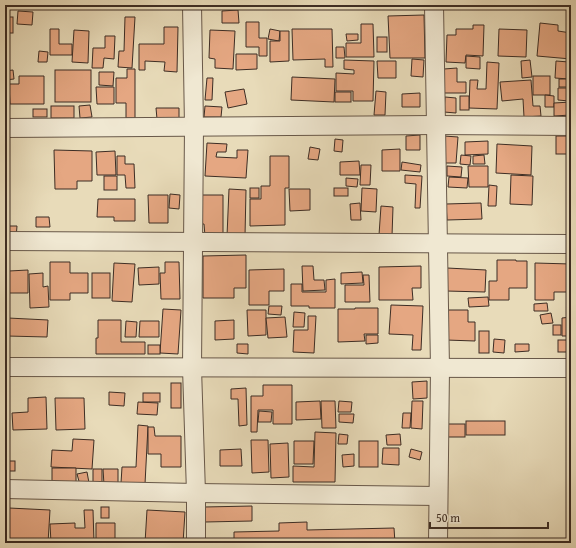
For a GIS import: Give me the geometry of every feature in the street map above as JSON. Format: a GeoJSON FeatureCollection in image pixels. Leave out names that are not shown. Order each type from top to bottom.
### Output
{"type":"FeatureCollection","features":[{"type":"Feature","properties":{"kind":"street"},"geometry":{"type":"LineString","coordinates":[[192,5],[194,127],[192,368],[196,543]]}},
{"type":"Feature","properties":{"kind":"street"},"geometry":{"type":"LineString","coordinates":[[434,5],[440,368],[438,543]]}},
{"type":"Feature","properties":{"kind":"street"},"geometry":{"type":"LineString","coordinates":[[5,128],[436,125],[571,126]]}},
{"type":"Feature","properties":{"kind":"street"},"geometry":{"type":"LineString","coordinates":[[5,241],[571,244]]}},
{"type":"Feature","properties":{"kind":"street"},"geometry":{"type":"LineString","coordinates":[[5,367],[571,368]]}},
{"type":"Feature","properties":{"kind":"street"},"geometry":{"type":"LineString","coordinates":[[5,488],[196,493],[438,496]]}},
{"type":"Feature","properties":{"kind":"building"},"geometry":{"type":"Polygon","coordinates":[[[238,10],[239,23],[222,23],[222,11],[238,10]]]}},
{"type":"Feature","properties":{"kind":"building"},"geometry":{"type":"Polygon","coordinates":[[[18,11],[33,12],[32,25],[17,24],[18,11]]]}},
{"type":"Feature","properties":{"kind":"building"},"geometry":{"type":"Polygon","coordinates":[[[424,15],[425,58],[390,58],[388,16],[424,15]]]}},
{"type":"Feature","properties":{"kind":"building"},"geometry":{"type":"Polygon","coordinates":[[[5,17],[13,17],[13,33],[5,33],[5,17]]]}},
{"type":"Feature","properties":{"kind":"building"},"geometry":{"type":"Polygon","coordinates":[[[125,17],[135,17],[132,68],[118,67],[119,51],[124,51],[125,17]]]}},
{"type":"Feature","properties":{"kind":"building"},"geometry":{"type":"Polygon","coordinates":[[[246,22],[259,22],[259,38],[267,38],[267,56],[259,56],[259,47],[246,47],[246,22]]]}},
{"type":"Feature","properties":{"kind":"building"},"geometry":{"type":"Polygon","coordinates":[[[540,23],[558,25],[558,31],[571,33],[571,59],[537,56],[540,23]]]}},
{"type":"Feature","properties":{"kind":"building"},"geometry":{"type":"Polygon","coordinates":[[[361,24],[373,24],[374,57],[346,57],[346,43],[361,43],[361,24]]]}},
{"type":"Feature","properties":{"kind":"building"},"geometry":{"type":"Polygon","coordinates":[[[473,25],[484,25],[483,56],[466,55],[465,63],[446,62],[447,35],[456,35],[456,29],[473,29],[473,25]]]}},
{"type":"Feature","properties":{"kind":"building"},"geometry":{"type":"Polygon","coordinates":[[[164,27],[178,27],[177,72],[164,71],[165,62],[145,61],[145,70],[139,70],[139,44],[164,44],[164,27]]]}},
{"type":"Feature","properties":{"kind":"building"},"geometry":{"type":"Polygon","coordinates":[[[50,29],[59,29],[59,44],[72,44],[72,55],[50,55],[50,29]]]}},
{"type":"Feature","properties":{"kind":"building"},"geometry":{"type":"Polygon","coordinates":[[[270,29],[280,31],[279,41],[268,39],[270,29]]]}},
{"type":"Feature","properties":{"kind":"building"},"geometry":{"type":"Polygon","coordinates":[[[292,29],[332,29],[333,67],[325,67],[325,59],[293,60],[292,29]]]}},
{"type":"Feature","properties":{"kind":"building"},"geometry":{"type":"Polygon","coordinates":[[[499,29],[527,30],[526,57],[498,56],[499,29]]]}},
{"type":"Feature","properties":{"kind":"building"},"geometry":{"type":"Polygon","coordinates":[[[74,30],[89,31],[88,63],[72,62],[74,30]]]}},
{"type":"Feature","properties":{"kind":"building"},"geometry":{"type":"Polygon","coordinates":[[[210,30],[235,31],[233,69],[215,68],[215,59],[209,58],[210,30]]]}},
{"type":"Feature","properties":{"kind":"building"},"geometry":{"type":"Polygon","coordinates":[[[280,31],[289,31],[289,61],[270,62],[270,41],[280,41],[280,31]]]}},
{"type":"Feature","properties":{"kind":"building"},"geometry":{"type":"Polygon","coordinates":[[[346,34],[358,34],[358,40],[347,41],[346,34]]]}},
{"type":"Feature","properties":{"kind":"building"},"geometry":{"type":"Polygon","coordinates":[[[105,36],[115,36],[114,59],[104,58],[103,68],[92,68],[93,48],[105,48],[105,36]]]}},
{"type":"Feature","properties":{"kind":"building"},"geometry":{"type":"Polygon","coordinates":[[[377,37],[387,37],[387,52],[377,52],[377,37]]]}},
{"type":"Feature","properties":{"kind":"building"},"geometry":{"type":"Polygon","coordinates":[[[336,47],[344,47],[345,58],[336,58],[336,47]]]}},
{"type":"Feature","properties":{"kind":"building"},"geometry":{"type":"Polygon","coordinates":[[[39,51],[48,52],[47,62],[38,62],[39,51]]]}},
{"type":"Feature","properties":{"kind":"building"},"geometry":{"type":"Polygon","coordinates":[[[236,54],[257,54],[257,69],[236,70],[236,54]]]}},
{"type":"Feature","properties":{"kind":"building"},"geometry":{"type":"Polygon","coordinates":[[[466,56],[480,57],[480,69],[466,68],[466,56]]]}},
{"type":"Feature","properties":{"kind":"building"},"geometry":{"type":"Polygon","coordinates":[[[412,59],[424,60],[423,77],[411,76],[412,59]]]}},
{"type":"Feature","properties":{"kind":"building"},"geometry":{"type":"Polygon","coordinates":[[[344,60],[374,61],[373,101],[353,101],[353,91],[336,91],[336,73],[354,74],[354,70],[344,69],[344,60]]]}},
{"type":"Feature","properties":{"kind":"building"},"geometry":{"type":"Polygon","coordinates":[[[530,60],[532,77],[522,78],[521,61],[530,60]]]}},
{"type":"Feature","properties":{"kind":"building"},"geometry":{"type":"Polygon","coordinates":[[[377,61],[396,61],[396,78],[378,78],[377,61]]]}},
{"type":"Feature","properties":{"kind":"building"},"geometry":{"type":"Polygon","coordinates":[[[556,61],[569,62],[569,79],[555,78],[556,61]]]}},
{"type":"Feature","properties":{"kind":"building"},"geometry":{"type":"Polygon","coordinates":[[[487,62],[499,63],[497,109],[469,108],[470,80],[478,80],[477,89],[486,89],[487,62]]]}},
{"type":"Feature","properties":{"kind":"building"},"geometry":{"type":"Polygon","coordinates":[[[457,68],[457,82],[466,82],[466,93],[444,93],[444,69],[457,68]]]}},
{"type":"Feature","properties":{"kind":"building"},"geometry":{"type":"Polygon","coordinates":[[[127,69],[135,69],[135,118],[126,118],[126,103],[116,103],[116,78],[127,78],[127,69]]]}},
{"type":"Feature","properties":{"kind":"building"},"geometry":{"type":"Polygon","coordinates":[[[13,70],[14,79],[5,80],[5,71],[13,70]]]}},
{"type":"Feature","properties":{"kind":"building"},"geometry":{"type":"Polygon","coordinates":[[[55,70],[91,70],[91,102],[55,102],[55,70]]]}},
{"type":"Feature","properties":{"kind":"building"},"geometry":{"type":"Polygon","coordinates":[[[99,72],[114,72],[113,86],[99,85],[99,72]]]}},
{"type":"Feature","properties":{"kind":"building"},"geometry":{"type":"Polygon","coordinates":[[[19,76],[44,76],[44,104],[10,104],[9,84],[19,84],[19,76]]]}},
{"type":"Feature","properties":{"kind":"building"},"geometry":{"type":"Polygon","coordinates":[[[533,76],[550,76],[550,95],[533,95],[533,76]]]}},
{"type":"Feature","properties":{"kind":"building"},"geometry":{"type":"Polygon","coordinates":[[[292,77],[335,79],[334,102],[291,100],[292,77]]]}},
{"type":"Feature","properties":{"kind":"building"},"geometry":{"type":"Polygon","coordinates":[[[207,78],[213,78],[212,100],[205,100],[207,78]]]}},
{"type":"Feature","properties":{"kind":"building"},"geometry":{"type":"Polygon","coordinates":[[[559,79],[571,79],[571,87],[559,87],[559,79]]]}},
{"type":"Feature","properties":{"kind":"building"},"geometry":{"type":"Polygon","coordinates":[[[531,80],[533,106],[540,106],[541,116],[524,117],[523,99],[502,101],[500,82],[531,80]]]}},
{"type":"Feature","properties":{"kind":"building"},"geometry":{"type":"Polygon","coordinates":[[[96,87],[114,87],[114,104],[97,104],[96,87]]]}},
{"type":"Feature","properties":{"kind":"building"},"geometry":{"type":"Polygon","coordinates":[[[558,88],[569,88],[569,101],[558,100],[558,88]]]}},
{"type":"Feature","properties":{"kind":"building"},"geometry":{"type":"Polygon","coordinates":[[[244,89],[247,104],[228,108],[225,92],[244,89]]]}},
{"type":"Feature","properties":{"kind":"building"},"geometry":{"type":"Polygon","coordinates":[[[376,91],[386,92],[385,115],[374,115],[376,91]]]}},
{"type":"Feature","properties":{"kind":"building"},"geometry":{"type":"Polygon","coordinates":[[[335,92],[351,92],[351,102],[335,102],[335,92]]]}},
{"type":"Feature","properties":{"kind":"building"},"geometry":{"type":"Polygon","coordinates":[[[420,93],[420,107],[402,107],[402,94],[420,93]]]}},
{"type":"Feature","properties":{"kind":"building"},"geometry":{"type":"Polygon","coordinates":[[[545,95],[554,96],[554,107],[545,107],[545,95]]]}},
{"type":"Feature","properties":{"kind":"building"},"geometry":{"type":"Polygon","coordinates":[[[460,96],[469,96],[469,110],[460,110],[460,96]]]}},
{"type":"Feature","properties":{"kind":"building"},"geometry":{"type":"Polygon","coordinates":[[[445,97],[456,98],[456,113],[444,112],[445,97]]]}},
{"type":"Feature","properties":{"kind":"building"},"geometry":{"type":"Polygon","coordinates":[[[571,102],[571,115],[554,116],[554,103],[571,102]]]}},
{"type":"Feature","properties":{"kind":"building"},"geometry":{"type":"Polygon","coordinates":[[[90,105],[92,117],[80,118],[79,106],[90,105]]]}},
{"type":"Feature","properties":{"kind":"building"},"geometry":{"type":"Polygon","coordinates":[[[51,106],[74,106],[74,118],[51,118],[51,106]]]}},
{"type":"Feature","properties":{"kind":"building"},"geometry":{"type":"Polygon","coordinates":[[[205,106],[222,107],[221,117],[204,117],[205,106]]]}},
{"type":"Feature","properties":{"kind":"building"},"geometry":{"type":"Polygon","coordinates":[[[156,108],[179,108],[179,119],[157,119],[156,108]]]}},
{"type":"Feature","properties":{"kind":"building"},"geometry":{"type":"Polygon","coordinates":[[[33,109],[47,109],[47,117],[33,117],[33,109]]]}},
{"type":"Feature","properties":{"kind":"building"},"geometry":{"type":"Polygon","coordinates":[[[420,135],[420,150],[406,150],[406,136],[420,135]]]}},
{"type":"Feature","properties":{"kind":"building"},"geometry":{"type":"Polygon","coordinates":[[[444,136],[458,137],[456,163],[443,163],[444,136]]]}},
{"type":"Feature","properties":{"kind":"building"},"geometry":{"type":"Polygon","coordinates":[[[556,136],[571,136],[571,154],[556,154],[556,136]]]}},
{"type":"Feature","properties":{"kind":"building"},"geometry":{"type":"Polygon","coordinates":[[[335,139],[343,140],[342,152],[334,151],[335,139]]]}},
{"type":"Feature","properties":{"kind":"building"},"geometry":{"type":"Polygon","coordinates":[[[488,141],[488,154],[465,155],[465,142],[488,141]]]}},
{"type":"Feature","properties":{"kind":"building"},"geometry":{"type":"Polygon","coordinates":[[[207,143],[227,144],[226,152],[217,152],[216,157],[237,158],[237,150],[248,150],[246,178],[205,176],[207,143]]]}},
{"type":"Feature","properties":{"kind":"building"},"geometry":{"type":"Polygon","coordinates":[[[497,144],[532,146],[531,175],[496,173],[497,144]]]}},
{"type":"Feature","properties":{"kind":"building"},"geometry":{"type":"Polygon","coordinates":[[[310,147],[320,149],[318,160],[308,159],[310,147]]]}},
{"type":"Feature","properties":{"kind":"building"},"geometry":{"type":"Polygon","coordinates":[[[400,149],[400,171],[382,171],[382,150],[400,149]]]}},
{"type":"Feature","properties":{"kind":"building"},"geometry":{"type":"Polygon","coordinates":[[[54,150],[92,151],[92,181],[77,181],[77,189],[55,189],[54,150]]]}},
{"type":"Feature","properties":{"kind":"building"},"geometry":{"type":"Polygon","coordinates":[[[115,151],[116,175],[97,175],[96,152],[115,151]]]}},
{"type":"Feature","properties":{"kind":"building"},"geometry":{"type":"Polygon","coordinates":[[[461,155],[471,156],[470,165],[460,164],[461,155]]]}},
{"type":"Feature","properties":{"kind":"building"},"geometry":{"type":"Polygon","coordinates":[[[484,155],[485,164],[473,164],[473,156],[484,155]]]}},
{"type":"Feature","properties":{"kind":"building"},"geometry":{"type":"Polygon","coordinates":[[[117,156],[125,156],[125,164],[134,164],[135,188],[126,188],[125,175],[117,175],[117,156]]]}},
{"type":"Feature","properties":{"kind":"building"},"geometry":{"type":"Polygon","coordinates":[[[270,156],[289,156],[289,188],[285,188],[285,225],[250,226],[250,199],[261,199],[261,186],[270,186],[270,156]]]}},
{"type":"Feature","properties":{"kind":"building"},"geometry":{"type":"Polygon","coordinates":[[[359,161],[360,175],[340,175],[340,162],[359,161]]]}},
{"type":"Feature","properties":{"kind":"building"},"geometry":{"type":"Polygon","coordinates":[[[402,162],[421,165],[420,172],[401,170],[402,162]]]}},
{"type":"Feature","properties":{"kind":"building"},"geometry":{"type":"Polygon","coordinates":[[[361,165],[371,165],[370,185],[360,185],[361,165]]]}},
{"type":"Feature","properties":{"kind":"building"},"geometry":{"type":"Polygon","coordinates":[[[447,166],[462,167],[461,177],[447,176],[447,166]]]}},
{"type":"Feature","properties":{"kind":"building"},"geometry":{"type":"Polygon","coordinates":[[[468,166],[488,166],[488,187],[469,187],[468,166]]]}},
{"type":"Feature","properties":{"kind":"building"},"geometry":{"type":"Polygon","coordinates":[[[405,175],[422,176],[420,208],[415,208],[416,184],[405,183],[405,175]]]}},
{"type":"Feature","properties":{"kind":"building"},"geometry":{"type":"Polygon","coordinates":[[[511,175],[533,176],[532,205],[510,204],[511,175]]]}},
{"type":"Feature","properties":{"kind":"building"},"geometry":{"type":"Polygon","coordinates":[[[104,176],[117,176],[117,190],[104,190],[104,176]]]}},
{"type":"Feature","properties":{"kind":"building"},"geometry":{"type":"Polygon","coordinates":[[[449,177],[468,178],[467,188],[448,187],[449,177]]]}},
{"type":"Feature","properties":{"kind":"building"},"geometry":{"type":"Polygon","coordinates":[[[346,178],[358,179],[357,187],[346,186],[346,178]]]}},
{"type":"Feature","properties":{"kind":"building"},"geometry":{"type":"Polygon","coordinates":[[[489,185],[497,186],[496,206],[488,206],[489,185]]]}},
{"type":"Feature","properties":{"kind":"building"},"geometry":{"type":"Polygon","coordinates":[[[250,188],[259,188],[259,198],[250,198],[250,188]]]}},
{"type":"Feature","properties":{"kind":"building"},"geometry":{"type":"Polygon","coordinates":[[[334,188],[348,188],[348,196],[334,196],[334,188]]]}},
{"type":"Feature","properties":{"kind":"building"},"geometry":{"type":"Polygon","coordinates":[[[362,188],[377,189],[376,212],[361,211],[362,188]]]}},
{"type":"Feature","properties":{"kind":"building"},"geometry":{"type":"Polygon","coordinates":[[[229,189],[246,190],[245,236],[227,236],[229,189]]]}},
{"type":"Feature","properties":{"kind":"building"},"geometry":{"type":"Polygon","coordinates":[[[289,189],[310,189],[310,210],[290,211],[289,189]]]}},
{"type":"Feature","properties":{"kind":"building"},"geometry":{"type":"Polygon","coordinates":[[[170,194],[180,195],[179,209],[169,208],[170,194]]]}},
{"type":"Feature","properties":{"kind":"building"},"geometry":{"type":"Polygon","coordinates":[[[148,195],[168,195],[168,223],[149,223],[148,195]]]}},
{"type":"Feature","properties":{"kind":"building"},"geometry":{"type":"Polygon","coordinates":[[[202,195],[223,195],[223,235],[205,236],[204,224],[202,224],[202,195]]]}},
{"type":"Feature","properties":{"kind":"building"},"geometry":{"type":"Polygon","coordinates":[[[98,199],[135,199],[135,221],[114,221],[114,217],[97,217],[98,199]]]}},
{"type":"Feature","properties":{"kind":"building"},"geometry":{"type":"Polygon","coordinates":[[[360,203],[361,220],[351,220],[350,204],[360,203]]]}},
{"type":"Feature","properties":{"kind":"building"},"geometry":{"type":"Polygon","coordinates":[[[481,203],[482,219],[447,220],[446,204],[481,203]]]}},
{"type":"Feature","properties":{"kind":"building"},"geometry":{"type":"Polygon","coordinates":[[[381,206],[393,207],[392,236],[379,235],[381,206]]]}},
{"type":"Feature","properties":{"kind":"building"},"geometry":{"type":"Polygon","coordinates":[[[36,217],[49,217],[50,227],[36,227],[36,217]]]}},
{"type":"Feature","properties":{"kind":"building"},"geometry":{"type":"Polygon","coordinates":[[[7,226],[17,226],[16,238],[6,237],[7,226]]]}},
{"type":"Feature","properties":{"kind":"building"},"geometry":{"type":"Polygon","coordinates":[[[246,255],[246,288],[234,288],[234,298],[203,298],[203,256],[246,255]]]}},
{"type":"Feature","properties":{"kind":"building"},"geometry":{"type":"Polygon","coordinates":[[[497,260],[527,261],[527,288],[509,288],[509,300],[489,300],[489,281],[497,281],[497,260]]]}},
{"type":"Feature","properties":{"kind":"building"},"geometry":{"type":"Polygon","coordinates":[[[50,262],[70,262],[70,273],[88,273],[88,293],[70,293],[70,300],[50,300],[50,262]]]}},
{"type":"Feature","properties":{"kind":"building"},"geometry":{"type":"Polygon","coordinates":[[[165,262],[179,262],[180,299],[161,299],[160,273],[165,273],[165,262]]]}},
{"type":"Feature","properties":{"kind":"building"},"geometry":{"type":"Polygon","coordinates":[[[114,263],[135,264],[132,302],[112,301],[114,263]]]}},
{"type":"Feature","properties":{"kind":"building"},"geometry":{"type":"Polygon","coordinates":[[[535,263],[571,264],[571,301],[568,301],[568,292],[554,292],[554,300],[535,300],[535,263]]]}},
{"type":"Feature","properties":{"kind":"building"},"geometry":{"type":"Polygon","coordinates":[[[302,266],[313,266],[314,280],[324,280],[325,290],[303,291],[302,266]]]}},
{"type":"Feature","properties":{"kind":"building"},"geometry":{"type":"Polygon","coordinates":[[[421,266],[421,288],[412,288],[413,300],[379,300],[379,267],[421,266]]]}},
{"type":"Feature","properties":{"kind":"building"},"geometry":{"type":"Polygon","coordinates":[[[159,267],[159,284],[139,285],[138,268],[159,267]]]}},
{"type":"Feature","properties":{"kind":"building"},"geometry":{"type":"Polygon","coordinates":[[[447,268],[486,270],[485,292],[446,291],[447,268]]]}},
{"type":"Feature","properties":{"kind":"building"},"geometry":{"type":"Polygon","coordinates":[[[284,269],[284,291],[269,291],[269,305],[249,305],[249,270],[284,269]]]}},
{"type":"Feature","properties":{"kind":"building"},"geometry":{"type":"Polygon","coordinates":[[[28,270],[28,293],[9,293],[9,271],[28,270]]]}},
{"type":"Feature","properties":{"kind":"building"},"geometry":{"type":"Polygon","coordinates":[[[362,272],[363,283],[341,284],[341,273],[362,272]]]}},
{"type":"Feature","properties":{"kind":"building"},"geometry":{"type":"Polygon","coordinates":[[[43,273],[43,287],[48,286],[49,307],[30,308],[29,274],[43,273]]]}},
{"type":"Feature","properties":{"kind":"building"},"geometry":{"type":"Polygon","coordinates":[[[92,273],[110,273],[110,298],[92,298],[92,273]]]}},
{"type":"Feature","properties":{"kind":"building"},"geometry":{"type":"Polygon","coordinates":[[[363,275],[369,275],[370,302],[345,302],[345,285],[364,285],[363,275]]]}},
{"type":"Feature","properties":{"kind":"building"},"geometry":{"type":"Polygon","coordinates":[[[335,279],[335,308],[291,306],[291,284],[302,284],[302,292],[326,292],[326,280],[335,279]]]}},
{"type":"Feature","properties":{"kind":"building"},"geometry":{"type":"Polygon","coordinates":[[[488,297],[489,306],[469,307],[468,298],[488,297]]]}},
{"type":"Feature","properties":{"kind":"building"},"geometry":{"type":"Polygon","coordinates":[[[547,303],[548,311],[534,311],[534,304],[547,303]]]}},
{"type":"Feature","properties":{"kind":"building"},"geometry":{"type":"Polygon","coordinates":[[[391,305],[423,306],[421,350],[412,350],[413,335],[389,334],[391,305]]]}},
{"type":"Feature","properties":{"kind":"building"},"geometry":{"type":"Polygon","coordinates":[[[269,306],[282,306],[281,315],[268,314],[269,306]]]}},
{"type":"Feature","properties":{"kind":"building"},"geometry":{"type":"Polygon","coordinates":[[[378,308],[378,334],[364,334],[365,341],[338,342],[338,309],[378,308]]]}},
{"type":"Feature","properties":{"kind":"building"},"geometry":{"type":"Polygon","coordinates":[[[163,309],[181,310],[178,354],[160,353],[163,309]]]}},
{"type":"Feature","properties":{"kind":"building"},"geometry":{"type":"Polygon","coordinates":[[[247,310],[266,310],[266,335],[248,336],[247,310]]]}},
{"type":"Feature","properties":{"kind":"building"},"geometry":{"type":"Polygon","coordinates":[[[446,310],[468,310],[468,322],[475,322],[475,341],[446,340],[446,310]]]}},
{"type":"Feature","properties":{"kind":"building"},"geometry":{"type":"Polygon","coordinates":[[[294,312],[305,313],[304,327],[293,327],[294,312]]]}},
{"type":"Feature","properties":{"kind":"building"},"geometry":{"type":"Polygon","coordinates":[[[551,313],[553,323],[542,324],[540,315],[551,313]]]}},
{"type":"Feature","properties":{"kind":"building"},"geometry":{"type":"Polygon","coordinates":[[[308,316],[316,316],[314,353],[293,352],[294,330],[308,330],[308,316]]]}},
{"type":"Feature","properties":{"kind":"building"},"geometry":{"type":"Polygon","coordinates":[[[285,317],[287,337],[268,338],[266,318],[285,317]]]}},
{"type":"Feature","properties":{"kind":"building"},"geometry":{"type":"Polygon","coordinates":[[[571,317],[571,336],[562,336],[562,318],[571,317]]]}},
{"type":"Feature","properties":{"kind":"building"},"geometry":{"type":"Polygon","coordinates":[[[8,318],[48,320],[47,337],[7,336],[8,318]]]}},
{"type":"Feature","properties":{"kind":"building"},"geometry":{"type":"Polygon","coordinates":[[[98,320],[121,320],[121,342],[145,342],[145,354],[96,354],[98,320]]]}},
{"type":"Feature","properties":{"kind":"building"},"geometry":{"type":"Polygon","coordinates":[[[234,320],[234,339],[215,340],[215,321],[234,320]]]}},
{"type":"Feature","properties":{"kind":"building"},"geometry":{"type":"Polygon","coordinates":[[[126,321],[137,322],[136,337],[125,337],[126,321]]]}},
{"type":"Feature","properties":{"kind":"building"},"geometry":{"type":"Polygon","coordinates":[[[140,321],[159,321],[159,337],[139,337],[140,321]]]}},
{"type":"Feature","properties":{"kind":"building"},"geometry":{"type":"Polygon","coordinates":[[[553,325],[561,325],[561,335],[553,335],[553,325]]]}},
{"type":"Feature","properties":{"kind":"building"},"geometry":{"type":"Polygon","coordinates":[[[479,331],[489,331],[489,353],[479,353],[479,331]]]}},
{"type":"Feature","properties":{"kind":"building"},"geometry":{"type":"Polygon","coordinates":[[[366,335],[378,335],[378,343],[366,344],[366,335]]]}},
{"type":"Feature","properties":{"kind":"building"},"geometry":{"type":"Polygon","coordinates":[[[494,339],[505,340],[504,353],[493,352],[494,339]]]}},
{"type":"Feature","properties":{"kind":"building"},"geometry":{"type":"Polygon","coordinates":[[[558,340],[571,340],[571,352],[558,352],[558,340]]]}},
{"type":"Feature","properties":{"kind":"building"},"geometry":{"type":"Polygon","coordinates":[[[237,344],[248,344],[248,354],[237,353],[237,344]]]}},
{"type":"Feature","properties":{"kind":"building"},"geometry":{"type":"Polygon","coordinates":[[[515,344],[529,344],[529,351],[515,352],[515,344]]]}},
{"type":"Feature","properties":{"kind":"building"},"geometry":{"type":"Polygon","coordinates":[[[148,345],[160,345],[160,354],[148,354],[148,345]]]}},
{"type":"Feature","properties":{"kind":"building"},"geometry":{"type":"Polygon","coordinates":[[[427,381],[427,398],[413,399],[412,382],[427,381]]]}},
{"type":"Feature","properties":{"kind":"building"},"geometry":{"type":"Polygon","coordinates":[[[171,383],[181,383],[181,408],[171,408],[171,383]]]}},
{"type":"Feature","properties":{"kind":"building"},"geometry":{"type":"Polygon","coordinates":[[[263,385],[292,385],[292,424],[273,424],[273,410],[258,410],[257,432],[251,432],[251,396],[263,396],[263,385]]]}},
{"type":"Feature","properties":{"kind":"building"},"geometry":{"type":"Polygon","coordinates":[[[246,388],[247,425],[239,426],[238,399],[231,399],[231,389],[246,388]]]}},
{"type":"Feature","properties":{"kind":"building"},"geometry":{"type":"Polygon","coordinates":[[[109,392],[125,393],[124,406],[109,405],[109,392]]]}},
{"type":"Feature","properties":{"kind":"building"},"geometry":{"type":"Polygon","coordinates":[[[143,393],[160,393],[160,402],[143,402],[143,393]]]}},
{"type":"Feature","properties":{"kind":"building"},"geometry":{"type":"Polygon","coordinates":[[[46,397],[47,429],[13,430],[12,413],[28,412],[28,398],[46,397]]]}},
{"type":"Feature","properties":{"kind":"building"},"geometry":{"type":"Polygon","coordinates":[[[55,398],[84,398],[85,429],[56,430],[55,398]]]}},
{"type":"Feature","properties":{"kind":"building"},"geometry":{"type":"Polygon","coordinates":[[[320,401],[321,419],[296,420],[296,402],[320,401]]]}},
{"type":"Feature","properties":{"kind":"building"},"geometry":{"type":"Polygon","coordinates":[[[321,401],[335,401],[336,428],[322,428],[321,401]]]}},
{"type":"Feature","properties":{"kind":"building"},"geometry":{"type":"Polygon","coordinates":[[[339,401],[352,402],[351,412],[338,412],[339,401]]]}},
{"type":"Feature","properties":{"kind":"building"},"geometry":{"type":"Polygon","coordinates":[[[412,401],[423,401],[422,429],[411,428],[412,401]]]}},
{"type":"Feature","properties":{"kind":"building"},"geometry":{"type":"Polygon","coordinates":[[[138,402],[158,403],[157,415],[137,414],[138,402]]]}},
{"type":"Feature","properties":{"kind":"building"},"geometry":{"type":"Polygon","coordinates":[[[567,402],[571,402],[571,515],[568,515],[567,402]]]}},
{"type":"Feature","properties":{"kind":"building"},"geometry":{"type":"Polygon","coordinates":[[[259,411],[272,412],[271,422],[258,422],[259,411]]]}},
{"type":"Feature","properties":{"kind":"building"},"geometry":{"type":"Polygon","coordinates":[[[403,413],[411,413],[410,428],[402,428],[403,413]]]}},
{"type":"Feature","properties":{"kind":"building"},"geometry":{"type":"Polygon","coordinates":[[[339,414],[354,414],[353,423],[339,422],[339,414]]]}},
{"type":"Feature","properties":{"kind":"building"},"geometry":{"type":"Polygon","coordinates":[[[466,421],[505,421],[505,435],[466,435],[466,421]]]}},
{"type":"Feature","properties":{"kind":"building"},"geometry":{"type":"Polygon","coordinates":[[[447,424],[465,424],[465,437],[447,437],[447,424]]]}},
{"type":"Feature","properties":{"kind":"building"},"geometry":{"type":"Polygon","coordinates":[[[138,425],[148,426],[145,484],[121,483],[122,467],[136,467],[138,425]]]}},
{"type":"Feature","properties":{"kind":"building"},"geometry":{"type":"Polygon","coordinates":[[[148,427],[154,427],[155,436],[181,436],[181,467],[161,467],[161,454],[148,454],[148,427]]]}},
{"type":"Feature","properties":{"kind":"building"},"geometry":{"type":"Polygon","coordinates":[[[315,432],[336,433],[335,482],[293,482],[293,466],[314,467],[315,432]]]}},
{"type":"Feature","properties":{"kind":"building"},"geometry":{"type":"Polygon","coordinates":[[[339,434],[348,435],[347,444],[338,444],[339,434]]]}},
{"type":"Feature","properties":{"kind":"building"},"geometry":{"type":"Polygon","coordinates":[[[400,434],[401,445],[387,445],[386,435],[400,434]]]}},
{"type":"Feature","properties":{"kind":"building"},"geometry":{"type":"Polygon","coordinates":[[[73,439],[94,440],[92,469],[51,467],[52,450],[72,451],[73,439]]]}},
{"type":"Feature","properties":{"kind":"building"},"geometry":{"type":"Polygon","coordinates":[[[251,440],[268,440],[269,472],[252,473],[251,440]]]}},
{"type":"Feature","properties":{"kind":"building"},"geometry":{"type":"Polygon","coordinates":[[[294,441],[314,441],[313,464],[294,464],[294,441]]]}},
{"type":"Feature","properties":{"kind":"building"},"geometry":{"type":"Polygon","coordinates":[[[359,441],[378,441],[378,467],[359,467],[359,441]]]}},
{"type":"Feature","properties":{"kind":"building"},"geometry":{"type":"Polygon","coordinates":[[[288,443],[289,477],[271,478],[270,444],[288,443]]]}},
{"type":"Feature","properties":{"kind":"building"},"geometry":{"type":"Polygon","coordinates":[[[383,448],[399,448],[399,465],[382,464],[383,448]]]}},
{"type":"Feature","properties":{"kind":"building"},"geometry":{"type":"Polygon","coordinates":[[[241,449],[242,466],[220,466],[220,450],[241,449]]]}},
{"type":"Feature","properties":{"kind":"building"},"geometry":{"type":"Polygon","coordinates":[[[411,449],[422,452],[420,460],[409,457],[411,449]]]}},
{"type":"Feature","properties":{"kind":"building"},"geometry":{"type":"Polygon","coordinates":[[[354,454],[354,466],[343,467],[342,455],[354,454]]]}},
{"type":"Feature","properties":{"kind":"building"},"geometry":{"type":"Polygon","coordinates":[[[5,461],[15,461],[15,471],[5,471],[5,461]]]}},
{"type":"Feature","properties":{"kind":"building"},"geometry":{"type":"Polygon","coordinates":[[[52,468],[76,468],[76,485],[52,484],[52,468]]]}},
{"type":"Feature","properties":{"kind":"building"},"geometry":{"type":"Polygon","coordinates":[[[93,469],[102,469],[102,485],[93,485],[93,469]]]}},
{"type":"Feature","properties":{"kind":"building"},"geometry":{"type":"Polygon","coordinates":[[[103,469],[118,469],[118,484],[104,485],[103,469]]]}},
{"type":"Feature","properties":{"kind":"building"},"geometry":{"type":"Polygon","coordinates":[[[87,472],[89,483],[80,485],[77,474],[87,472]]]}},
{"type":"Feature","properties":{"kind":"building"},"geometry":{"type":"Polygon","coordinates":[[[252,506],[252,521],[205,522],[204,507],[252,506]]]}},
{"type":"Feature","properties":{"kind":"building"},"geometry":{"type":"Polygon","coordinates":[[[101,507],[109,507],[109,518],[101,518],[101,507]]]}},
{"type":"Feature","properties":{"kind":"building"},"geometry":{"type":"Polygon","coordinates":[[[9,508],[50,510],[48,543],[5,542],[5,512],[8,512],[9,508]]]}},
{"type":"Feature","properties":{"kind":"building"},"geometry":{"type":"Polygon","coordinates":[[[84,510],[93,510],[94,543],[51,543],[50,524],[75,523],[75,528],[85,528],[84,510]]]}},
{"type":"Feature","properties":{"kind":"building"},"geometry":{"type":"Polygon","coordinates":[[[147,510],[185,512],[183,543],[145,543],[147,510]]]}},
{"type":"Feature","properties":{"kind":"building"},"geometry":{"type":"Polygon","coordinates":[[[307,522],[307,530],[394,528],[395,543],[234,542],[234,532],[279,531],[279,523],[307,522]]]}},
{"type":"Feature","properties":{"kind":"building"},"geometry":{"type":"Polygon","coordinates":[[[96,523],[115,523],[115,541],[96,542],[96,523]]]}}]}
